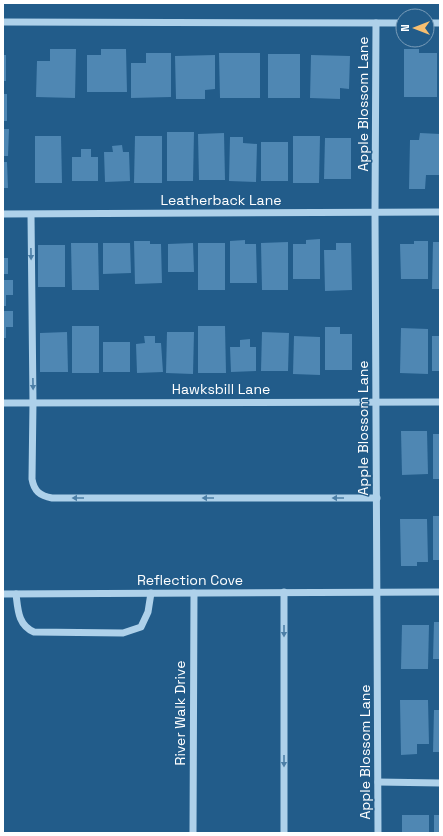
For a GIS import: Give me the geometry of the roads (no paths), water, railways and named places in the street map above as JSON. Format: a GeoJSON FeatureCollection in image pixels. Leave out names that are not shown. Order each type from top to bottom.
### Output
{"type":"FeatureCollection","features":[{"type":"Feature","properties":{"kind":"street"},"geometry":{"type":"LineString","coordinates":[[3,22],[395,23]]}},
{"type":"Feature","properties":{"kind":"street","name":"Apple Blossom Lane"},"geometry":{"type":"LineString","coordinates":[[376,23],[375,212],[378,833]]}},
{"type":"Feature","properties":{"kind":"street","name":"Leatherback Lane"},"geometry":{"type":"LineString","coordinates":[[3,214],[440,212]]}},
{"type":"Feature","properties":{"kind":"street"},"geometry":{"type":"LineString","coordinates":[[31,215],[33,485],[36,491],[45,497],[52,498],[377,498]]}},
{"type":"Feature","properties":{"kind":"street","name":"Hawksbill Lane"},"geometry":{"type":"LineString","coordinates":[[3,403],[440,402]]}},
{"type":"Feature","properties":{"kind":"street"},"geometry":{"type":"LineString","coordinates":[[284,592],[284,833]]}},
{"type":"Feature","properties":{"kind":"street","name":"Reflection Cove"},"geometry":{"type":"LineString","coordinates":[[3,594],[440,592]]}},
{"type":"Feature","properties":{"kind":"street"},"geometry":{"type":"LineString","coordinates":[[16,594],[19,616],[27,629],[34,632],[123,633],[141,627],[148,612],[150,593]]}},
{"type":"Feature","properties":{"kind":"street","name":"River Walk Drive"},"geometry":{"type":"LineString","coordinates":[[193,833],[194,593]]}},
{"type":"Feature","properties":{"kind":"street"},"geometry":{"type":"LineString","coordinates":[[378,782],[440,783]]}}]}
